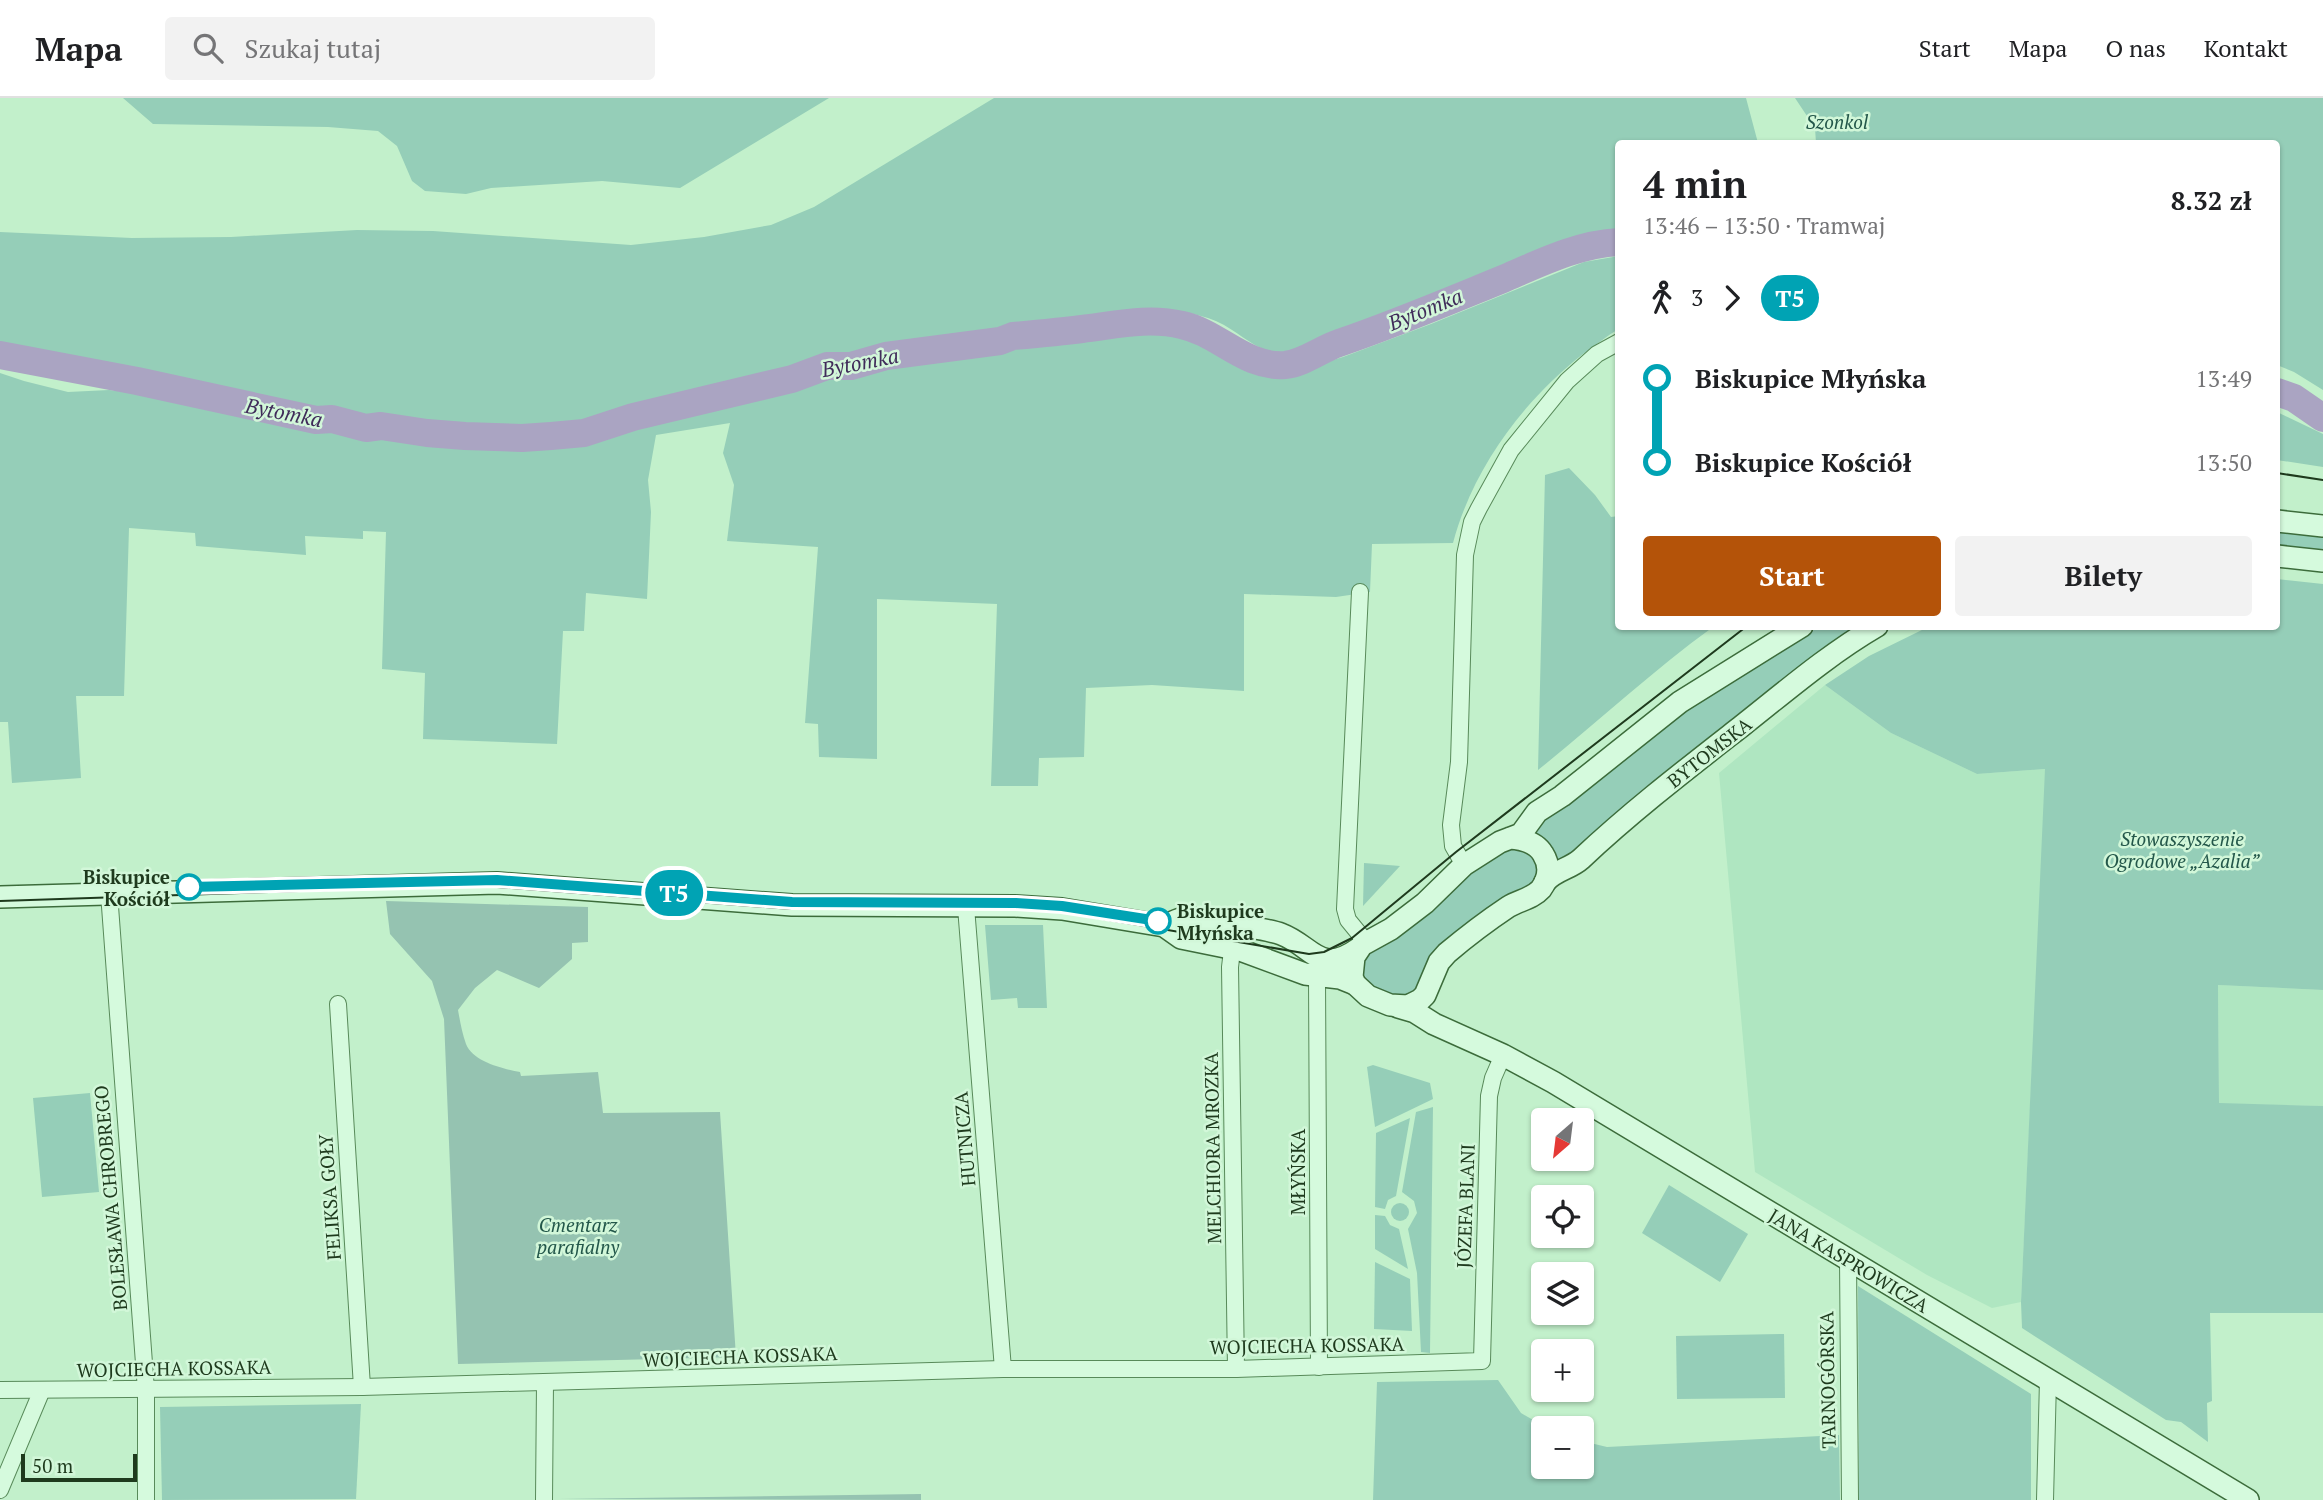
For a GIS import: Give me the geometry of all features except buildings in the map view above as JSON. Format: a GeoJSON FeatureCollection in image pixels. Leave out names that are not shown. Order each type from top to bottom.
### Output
{"type":"FeatureCollection","features":[{"type":"Feature","properties":{"kind":"street"},"geometry":{"type":"LineString","coordinates":[[1464,865],[1452,846],[1451,825],[1459,762],[1465,555],[1472,522],[1500,469],[1527,429],[1581,367],[1615,345]]}},
{"type":"Feature","properties":{"kind":"street"},"geometry":{"type":"LineString","coordinates":[[2280,521],[2323,526]]}},
{"type":"Feature","properties":{"kind":"street"},"geometry":{"type":"LineString","coordinates":[[2280,556],[2323,561]]}},
{"type":"Feature","properties":{"kind":"street"},"geometry":{"type":"LineString","coordinates":[[1360,592],[1345,909],[1362,945]]}},
{"type":"Feature","properties":{"kind":"street"},"geometry":{"type":"LineString","coordinates":[[1164,926],[1185,917],[1236,926],[1286,936],[1321,959],[1340,959],[1391,929],[1425,902],[1464,865],[1521,834],[1537,812],[1562,796],[1680,702],[1796,630]]}},
{"type":"Feature","properties":{"kind":"street","name":"BYTOMSKA"},"geometry":{"type":"LineString","coordinates":[[1429,987],[1433,974],[1447,953],[1511,905],[1535,894],[1556,872],[1579,861],[1686,769],[1816,668],[1871,630]]}},
{"type":"Feature","properties":{"kind":"street"},"geometry":{"type":"LineString","coordinates":[[1510,838],[1527,841],[1540,850],[1548,865],[1545,881]]}},
{"type":"Feature","properties":{"kind":"street"},"geometry":{"type":"LineString","coordinates":[[0,897],[497,883],[792,905],[1015,906],[1062,909],[1164,926],[1181,938],[1232,948],[1317,977],[1340,978],[1356,984]]}},
{"type":"Feature","properties":{"kind":"street","name":"BOLESŁAWA CHROBREGO"},"geometry":{"type":"LineString","coordinates":[[110,893],[146,1390],[146,1500]]}},
{"type":"Feature","properties":{"kind":"street","name":"HUTNICZA"},"geometry":{"type":"LineString","coordinates":[[966,907],[1003,1369]]}},
{"type":"Feature","properties":{"kind":"street","name":"MELCHIORA MROZKA"},"geometry":{"type":"LineString","coordinates":[[1236,926],[1230,967],[1236,1369]]}},
{"type":"Feature","properties":{"kind":"street"},"geometry":{"type":"LineString","coordinates":[[1356,984],[1351,970],[1354,957],[1362,945]]}},
{"type":"Feature","properties":{"kind":"street","name":"MŁYŃSKA"},"geometry":{"type":"LineString","coordinates":[[1317,977],[1319,1367]]}},
{"type":"Feature","properties":{"kind":"street","name":"JANA KASPROWICZA"},"geometry":{"type":"LineString","coordinates":[[1356,984],[1368,996],[1415,1012],[1503,1055],[1576,1096],[2248,1500]]}},
{"type":"Feature","properties":{"kind":"street"},"geometry":{"type":"LineString","coordinates":[[1398,1007],[1420,1000],[1429,987]]}},
{"type":"Feature","properties":{"kind":"street"},"geometry":{"type":"LineString","coordinates":[[1429,987],[1430,1007],[1446,1029]]}},
{"type":"Feature","properties":{"kind":"street","name":"FELIKSA GOŁY"},"geometry":{"type":"LineString","coordinates":[[338,1004],[362,1387]]}},
{"type":"Feature","properties":{"kind":"street","name":"JÓZEFA BLANI"},"geometry":{"type":"LineString","coordinates":[[1482,1361],[1489,1096],[1503,1055]]}},
{"type":"Feature","properties":{"kind":"street","name":"TARNOGÓRSKA"},"geometry":{"type":"LineString","coordinates":[[1847,1259],[1850,1500]]}},
{"type":"Feature","properties":{"kind":"street","name":"WOJCIECHA KOSSAKA"},"geometry":{"type":"LineString","coordinates":[[0,1390],[362,1387],[1003,1369],[1236,1369],[1482,1361]]}},
{"type":"Feature","properties":{"kind":"street"},"geometry":{"type":"LineString","coordinates":[[2045,1500],[2048,1380]]}},
{"type":"Feature","properties":{"kind":"street"},"geometry":{"type":"LineString","coordinates":[[544,1500],[545,1383]]}},
{"type":"Feature","properties":{"kind":"street"},"geometry":{"type":"LineString","coordinates":[[0,1490],[42,1391]]}},
{"type":"Feature","properties":{"kind":"green space"},"geometry":{"type":"Polygon","coordinates":[[[123,98],[829,98],[680,188],[602,181],[491,188],[466,194],[425,191],[412,181],[397,146],[378,131],[328,127],[153,124],[123,98]]]}},
{"type":"Feature","properties":{"kind":"green space"},"geometry":{"type":"Polygon","coordinates":[[[994,98],[1746,98],[1757,140],[1615,140],[1615,234],[1582,240],[1548,252],[1287,354],[1260,348],[1209,318],[1160,309],[888,344],[579,422],[537,427],[481,426],[319,410],[0,347],[0,232],[132,238],[231,237],[357,230],[433,231],[631,245],[704,237],[771,225],[814,207],[994,98]]]}},
{"type":"Feature","properties":{"kind":"green space","name":"Szonkol"},"geometry":{"type":"Polygon","coordinates":[[[1795,98],[2323,98],[2323,390],[2280,366],[2280,140],[1816,140],[1815,128],[1795,98]]]}},
{"type":"Feature","properties":{"kind":"green space"},"geometry":{"type":"Polygon","coordinates":[[[1615,257],[1615,332],[1561,373],[1540,393],[1503,438],[1473,488],[1453,543],[1372,544],[1370,592],[1336,597],[1244,594],[1244,691],[1152,685],[1086,688],[1084,757],[1039,758],[1038,786],[991,786],[997,604],[877,599],[877,759],[819,757],[818,724],[805,723],[818,547],[727,541],[734,485],[723,453],[730,423],[656,435],[648,480],[651,512],[647,599],[586,593],[584,631],[563,631],[557,744],[423,739],[425,673],[382,669],[386,532],[363,531],[363,539],[305,536],[306,555],[196,546],[195,533],[129,528],[124,696],[76,696],[81,778],[12,783],[8,722],[0,722],[0,373],[68,392],[109,390],[204,401],[252,411],[296,426],[414,441],[518,447],[636,425],[686,412],[735,405],[826,375],[1014,343],[1128,328],[1164,327],[1215,346],[1255,370],[1292,372],[1343,357],[1431,324],[1584,262],[1615,257]]]}},
{"type":"Feature","properties":{"kind":"green space"},"geometry":{"type":"Polygon","coordinates":[[[2280,413],[2323,434],[2323,467],[2280,460],[2280,413]]]}},
{"type":"Feature","properties":{"kind":"green space"},"geometry":{"type":"Polygon","coordinates":[[[1569,468],[1595,495],[1611,517],[1615,516],[1615,630],[1709,630],[1538,770],[1545,475],[1569,468]]]}},
{"type":"Feature","properties":{"kind":"green space"},"geometry":{"type":"Polygon","coordinates":[[[2280,530],[2323,535],[2323,553],[2280,547],[2280,530]]]}},
{"type":"Feature","properties":{"kind":"green space","name":"Stowaszyszenie Ogrodowe „Azalia”"},"geometry":{"type":"Polygon","coordinates":[[[2280,579],[2323,584],[2323,990],[2218,985],[2219,1103],[2323,1106],[2323,1313],[2210,1313],[2212,1401],[2207,1403],[2208,1442],[2181,1422],[2166,1420],[2022,1328],[2045,769],[1977,774],[1891,733],[1825,685],[1869,656],[1922,630],[2280,630],[2280,579]]]}},
{"type":"Feature","properties":{"kind":"green space"},"geometry":{"type":"Polygon","coordinates":[[[1814,630],[1857,630],[1558,865],[1530,832],[1538,820],[1686,709],[1814,630]]]}},
{"type":"Feature","properties":{"kind":"green space"},"geometry":{"type":"Polygon","coordinates":[[[1825,685],[1891,733],[1977,774],[2046,769],[2021,1302],[1992,1308],[1927,1275],[1755,1172],[1719,773],[1825,685]]]}},
{"type":"Feature","properties":{"kind":"green space"},"geometry":{"type":"Polygon","coordinates":[[[1507,849],[1522,851],[1533,859],[1539,869],[1536,880],[1410,995],[1384,992],[1362,977],[1364,958],[1453,883],[1507,849]]]}},
{"type":"Feature","properties":{"kind":"green space"},"geometry":{"type":"Polygon","coordinates":[[[1364,863],[1400,866],[1363,906],[1364,863]]]}},
{"type":"Feature","properties":{"kind":"green space","name":"Cmentarz parafialny"},"geometry":{"type":"Polygon","coordinates":[[[386,901],[588,907],[588,942],[572,943],[572,959],[539,988],[497,970],[475,988],[458,1010],[466,1044],[475,1056],[498,1067],[520,1072],[521,1076],[598,1072],[603,1113],[720,1112],[736,1357],[458,1364],[444,1019],[432,981],[390,934],[386,901]]]}},
{"type":"Feature","properties":{"kind":"green space"},"geometry":{"type":"Polygon","coordinates":[[[985,925],[1043,925],[1047,1008],[1018,1008],[1017,998],[991,1000],[985,925]]]}},
{"type":"Feature","properties":{"kind":"green space"},"geometry":{"type":"Polygon","coordinates":[[[2218,985],[2323,990],[2323,1106],[2219,1104],[2218,985]]]}},
{"type":"Feature","properties":{"kind":"green space"},"geometry":{"type":"Polygon","coordinates":[[[1373,1065],[1430,1083],[1433,1099],[1375,1127],[1367,1067],[1373,1065]]]}},
{"type":"Feature","properties":{"kind":"green space"},"geometry":{"type":"Polygon","coordinates":[[[90,1093],[99,1192],[42,1197],[33,1098],[90,1093]]]}},
{"type":"Feature","properties":{"kind":"green space"},"geometry":{"type":"Polygon","coordinates":[[[1433,1107],[1430,1353],[1421,1352],[1417,1273],[1408,1229],[1417,1213],[1414,1201],[1402,1192],[1416,1112],[1433,1107]]]}},
{"type":"Feature","properties":{"kind":"green space"},"geometry":{"type":"Polygon","coordinates":[[[1410,1118],[1396,1196],[1388,1200],[1385,1209],[1375,1207],[1376,1133],[1410,1118]]]}},
{"type":"Feature","properties":{"kind":"green space"},"geometry":{"type":"Polygon","coordinates":[[[1669,1185],[1748,1234],[1720,1282],[1642,1233],[1669,1185]]]}},
{"type":"Feature","properties":{"kind":"green space"},"geometry":{"type":"Polygon","coordinates":[[[1400,1203],[1406,1206],[1409,1212],[1406,1218],[1400,1221],[1394,1218],[1391,1212],[1394,1206],[1400,1203]]]}},
{"type":"Feature","properties":{"kind":"green space"},"geometry":{"type":"Polygon","coordinates":[[[1375,1215],[1385,1216],[1390,1225],[1399,1229],[1408,1269],[1375,1249],[1375,1215]]]}},
{"type":"Feature","properties":{"kind":"green space"},"geometry":{"type":"Polygon","coordinates":[[[1375,1262],[1410,1279],[1412,1331],[1374,1329],[1375,1262]]]}},
{"type":"Feature","properties":{"kind":"green space"},"geometry":{"type":"Polygon","coordinates":[[[1858,1286],[2031,1394],[2031,1500],[1859,1500],[1858,1286]]]}},
{"type":"Feature","properties":{"kind":"green space"},"geometry":{"type":"Polygon","coordinates":[[[1784,1334],[1785,1398],[1677,1399],[1676,1336],[1784,1334]]]}},
{"type":"Feature","properties":{"kind":"green space"},"geometry":{"type":"Polygon","coordinates":[[[1498,1380],[1521,1413],[1531,1419],[1531,1479],[1594,1479],[1594,1444],[1607,1447],[1839,1435],[1840,1500],[1373,1500],[1377,1382],[1498,1380]]]}},
{"type":"Feature","properties":{"kind":"green space"},"geometry":{"type":"Polygon","coordinates":[[[361,1404],[356,1499],[162,1500],[160,1407],[361,1404]]]}},
{"type":"Feature","properties":{"kind":"green space"},"geometry":{"type":"Polygon","coordinates":[[[921,1494],[921,1500],[559,1499],[921,1494]]]}},
{"type":"Feature","properties":{"kind":"waterway","name":"Bytomka"},"geometry":{"type":"LineString","coordinates":[[0,355],[137,381],[316,420],[332,419],[366,428],[381,426],[465,436],[551,436],[584,433],[633,417],[792,379],[827,366],[851,366],[886,356],[1000,341],[1013,336],[1132,322],[1182,325],[1208,335],[1257,361],[1292,364],[1560,255],[1589,246],[1615,243]]}},
{"type":"Feature","properties":{"kind":"waterway","name":"Bytomka"},"geometry":{"type":"LineString","coordinates":[[2280,393],[2294,398],[2323,418]]}},
{"type":"Feature","properties":{"kind":"tram line"},"geometry":{"type":"LineString","coordinates":[[2280,473],[2323,480]]}},
{"type":"Feature","properties":{"kind":"tram line"},"geometry":{"type":"LineString","coordinates":[[0,901],[419,887],[497,887],[791,909],[1016,909],[1062,912],[1309,954],[1324,952],[1352,938],[1456,852],[1742,630]]}},
{"type":"Feature","properties":{"kind":"tram line","name":"T5"},"geometry":{"type":"LineString","coordinates":[[189,887],[497,880],[792,902],[1016,903],[1062,906],[1158,921]]}},
{"type":"Feature","properties":{"kind":"place","name":"Biskupice Kościół"},"geometry":{"type":"Point","coordinates":[189,887]}},
{"type":"Feature","properties":{"kind":"place","name":"Biskupice Młyńska"},"geometry":{"type":"Point","coordinates":[1158,921]}}]}
